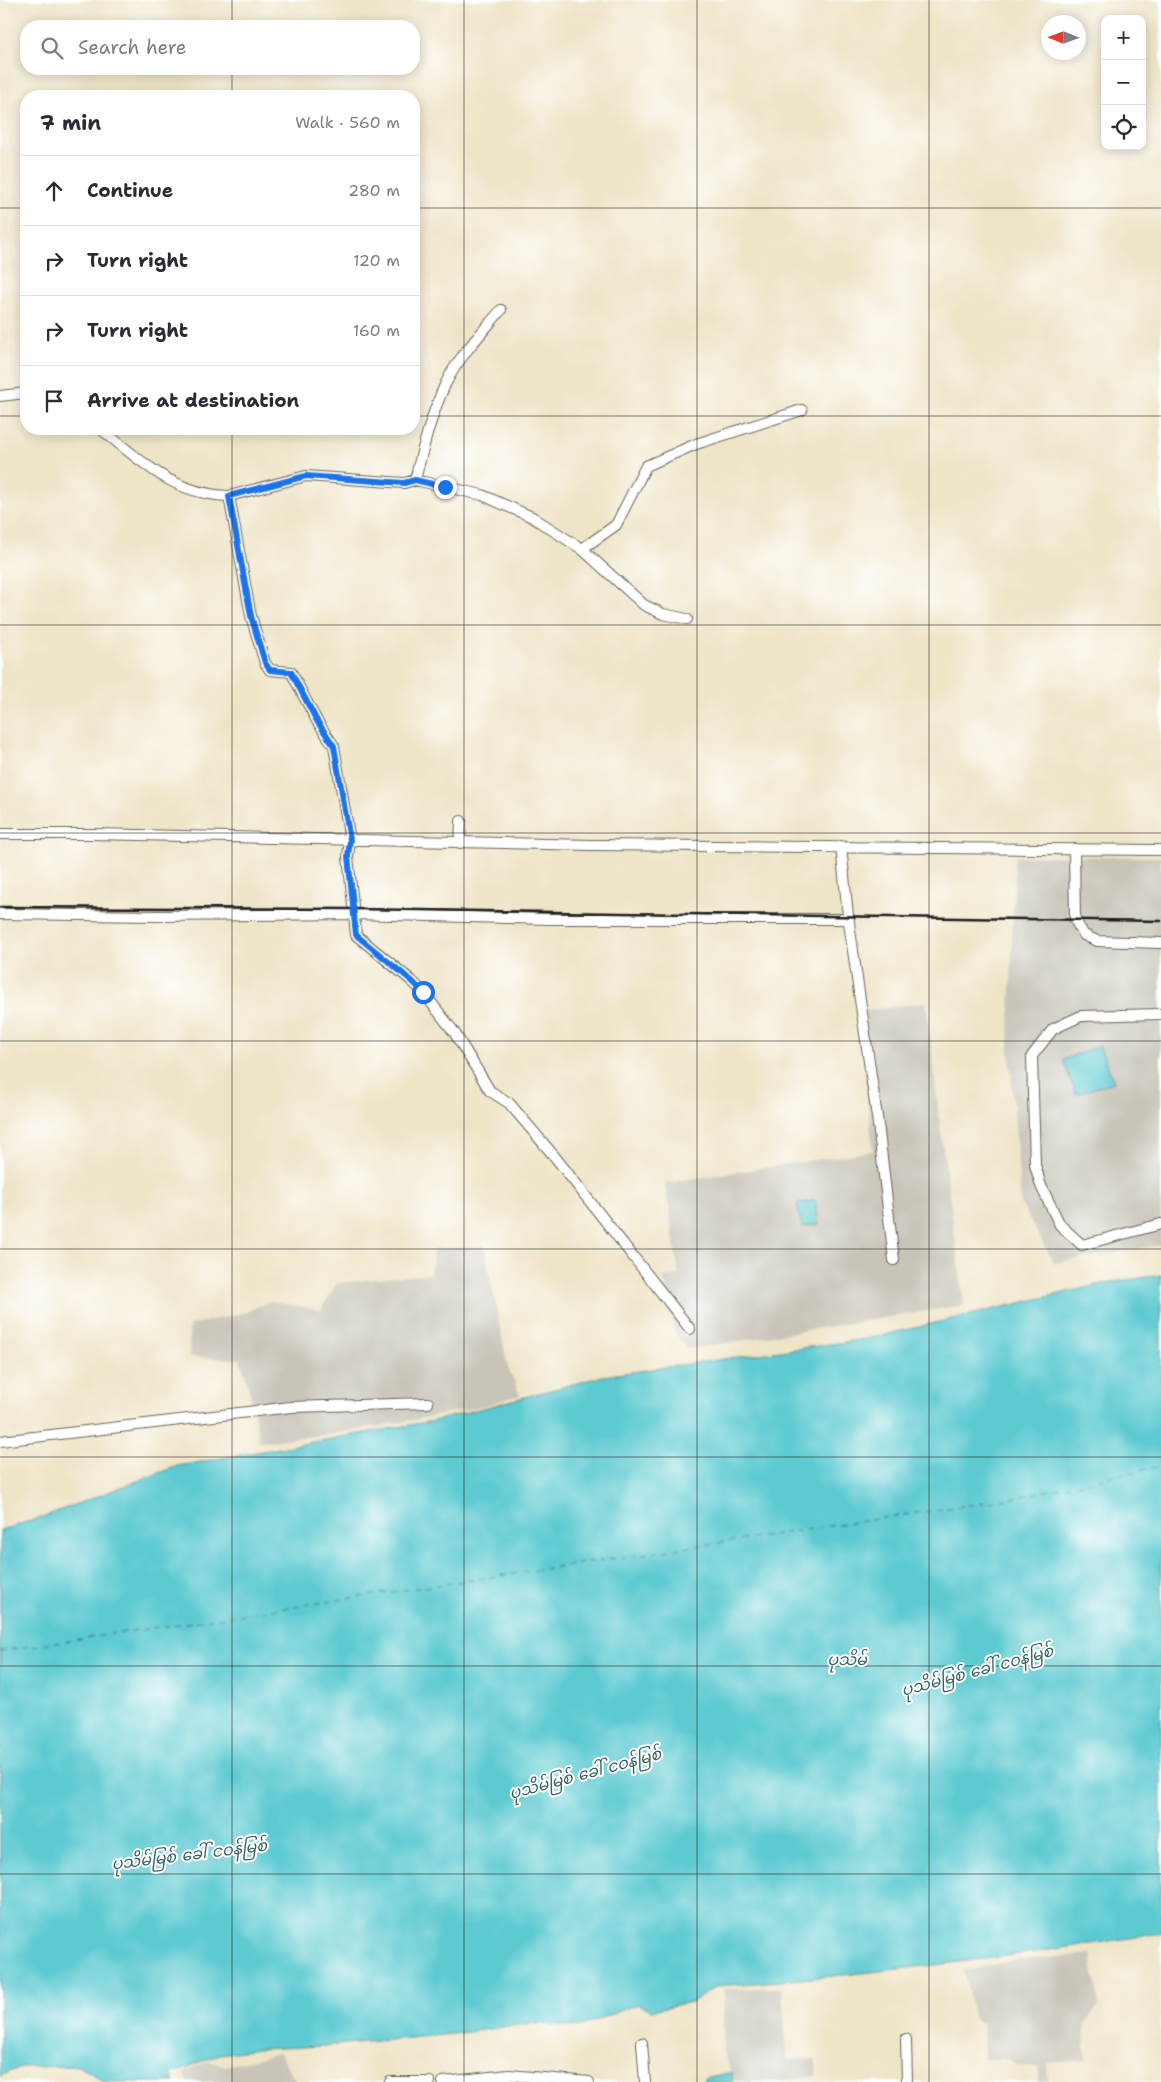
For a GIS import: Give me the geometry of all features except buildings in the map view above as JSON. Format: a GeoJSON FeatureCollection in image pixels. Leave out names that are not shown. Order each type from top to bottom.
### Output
{"type":"FeatureCollection","features":[{"type":"Feature","properties":{"kind":"street"},"geometry":{"type":"LineString","coordinates":[[415,480],[428,426],[446,383],[469,347],[501,310]]}},
{"type":"Feature","properties":{"kind":"street"},"geometry":{"type":"LineString","coordinates":[[0,396],[20,394]]}},
{"type":"Feature","properties":{"kind":"street"},"geometry":{"type":"LineString","coordinates":[[582,549],[616,525],[646,466],[696,444],[802,410]]}},
{"type":"Feature","properties":{"kind":"street"},"geometry":{"type":"LineString","coordinates":[[109,435],[173,483],[194,492],[229,496],[306,476],[404,483],[415,480],[482,495],[532,517],[582,549],[644,605],[663,614],[687,619]]}},
{"type":"Feature","properties":{"kind":"street"},"geometry":{"type":"LineString","coordinates":[[229,496],[251,616],[265,663],[270,670],[291,672],[317,721],[334,746],[350,840],[348,856],[356,935],[423,992],[454,1032],[490,1091],[509,1103],[555,1157],[690,1329]]}},
{"type":"Feature","properties":{"kind":"street"},"geometry":{"type":"LineString","coordinates":[[460,842],[461,821]]}},
{"type":"Feature","properties":{"kind":"street"},"geometry":{"type":"LineString","coordinates":[[0,834],[591,845],[1161,850]]}},
{"type":"Feature","properties":{"kind":"street"},"geometry":{"type":"LineString","coordinates":[[841,846],[894,1260]]}},
{"type":"Feature","properties":{"kind":"street"},"geometry":{"type":"LineString","coordinates":[[1074,849],[1075,920],[1084,935],[1097,941],[1161,943]]}},
{"type":"Feature","properties":{"kind":"street"},"geometry":{"type":"LineString","coordinates":[[0,914],[155,916],[353,914],[559,919],[849,920]]}},
{"type":"Feature","properties":{"kind":"street"},"geometry":{"type":"LineString","coordinates":[[1161,1014],[1081,1016],[1053,1030],[1032,1056],[1035,1165],[1041,1186],[1060,1225],[1082,1244],[1161,1224]]}},
{"type":"Feature","properties":{"kind":"street"},"geometry":{"type":"LineString","coordinates":[[0,1441],[291,1408],[428,1403]]}},
{"type":"Feature","properties":{"kind":"street"},"geometry":{"type":"LineString","coordinates":[[906,2039],[907,2082]]}},
{"type":"Feature","properties":{"kind":"street"},"geometry":{"type":"LineString","coordinates":[[642,2043],[645,2082]]}},
{"type":"Feature","properties":{"kind":"street"},"geometry":{"type":"LineString","coordinates":[[443,2082],[509,2075],[588,2082]]}},
{"type":"Feature","properties":{"kind":"street"},"geometry":{"type":"LineString","coordinates":[[390,2082],[430,2082]]}},
{"type":"Feature","properties":{"kind":"shaded area"},"geometry":{"type":"Polygon","coordinates":[[[1015,856],[1161,857],[1161,1245],[1054,1263],[1021,1204],[1009,1046],[1015,856]]]}},
{"type":"Feature","properties":{"kind":"shaded area"},"geometry":{"type":"Polygon","coordinates":[[[926,1002],[964,1305],[688,1349],[675,1333],[663,1277],[679,1275],[665,1183],[873,1151],[858,1012],[926,1002]]]}},
{"type":"Feature","properties":{"kind":"shaded area"},"geometry":{"type":"Polygon","coordinates":[[[484,1245],[508,1368],[520,1395],[479,1407],[397,1423],[332,1434],[259,1442],[251,1396],[240,1359],[190,1357],[189,1325],[243,1313],[270,1301],[321,1310],[337,1283],[430,1274],[434,1249],[484,1245]]]}},
{"type":"Feature","properties":{"kind":"shaded area"},"geometry":{"type":"Polygon","coordinates":[[[1091,1954],[1099,2005],[1084,2025],[1086,2060],[1047,2063],[1048,2082],[1038,2082],[1038,2067],[1017,2066],[1008,2059],[984,2059],[983,2023],[974,2020],[964,1971],[1010,1961],[1091,1954]]]}},
{"type":"Feature","properties":{"kind":"shaded area"},"geometry":{"type":"Polygon","coordinates":[[[782,1988],[787,2060],[816,2059],[816,2076],[788,2079],[783,2082],[735,2082],[723,2050],[724,1989],[782,1988]]]}},
{"type":"Feature","properties":{"kind":"shaded area"},"geometry":{"type":"Polygon","coordinates":[[[280,2053],[296,2082],[187,2082],[183,2072],[209,2061],[226,2066],[280,2053]]]}},
{"type":"Feature","properties":{"kind":"water"},"geometry":{"type":"Polygon","coordinates":[[[1099,1045],[1114,1082],[1076,1094],[1063,1060],[1099,1045]]]}},
{"type":"Feature","properties":{"kind":"water"},"geometry":{"type":"Polygon","coordinates":[[[815,1200],[819,1224],[802,1227],[797,1204],[815,1200]]]}},
{"type":"Feature","properties":{"kind":"water","name":"ပုသိမ်"},"geometry":{"type":"Polygon","coordinates":[[[1161,1275],[1161,1933],[1051,1950],[940,1964],[717,1986],[692,2002],[652,2010],[638,2004],[579,2027],[532,2023],[453,2034],[323,2046],[258,2049],[220,2054],[171,2074],[175,2082],[105,2082],[79,2066],[21,2067],[0,2076],[0,1530],[37,1519],[177,1466],[438,1420],[603,1376],[866,1339],[1106,1283],[1161,1275]]]}},
{"type":"Feature","properties":{"kind":"water"},"geometry":{"type":"Polygon","coordinates":[[[732,2072],[733,2082],[705,2082],[705,2078],[732,2072]]]}},
{"type":"Feature","properties":{"kind":"ferry route"},"geometry":{"type":"LineString","coordinates":[[0,1651],[1009,1499],[1161,1466]]}},
{"type":"Feature","properties":{"kind":"railway"},"geometry":{"type":"LineString","coordinates":[[0,907],[353,909],[1161,921]]}},
{"type":"Feature","properties":{"kind":"route"},"geometry":{"type":"LineString","coordinates":[[423,992],[384,958],[360,941],[356,935],[348,856],[350,840],[334,746],[317,721],[291,672],[270,670],[265,663],[251,616],[229,496],[306,476],[404,483],[415,480],[445,487]]}},
{"type":"Feature","properties":{"kind":"water label","name":"ပုသိမ်မြစ် ခေါ် ငဝန်မြစ်"},"geometry":{"type":"Point","coordinates":[977,1670]}},
{"type":"Feature","properties":{"kind":"water label","name":"ပုသိမ်မြစ် ခေါ် ငဝန်မြစ်"},"geometry":{"type":"Point","coordinates":[585,1773]}},
{"type":"Feature","properties":{"kind":"water label","name":"ပုသိမ်မြစ် ခေါ် ငဝန်မြစ်"},"geometry":{"type":"Point","coordinates":[189,1854]}}]}
